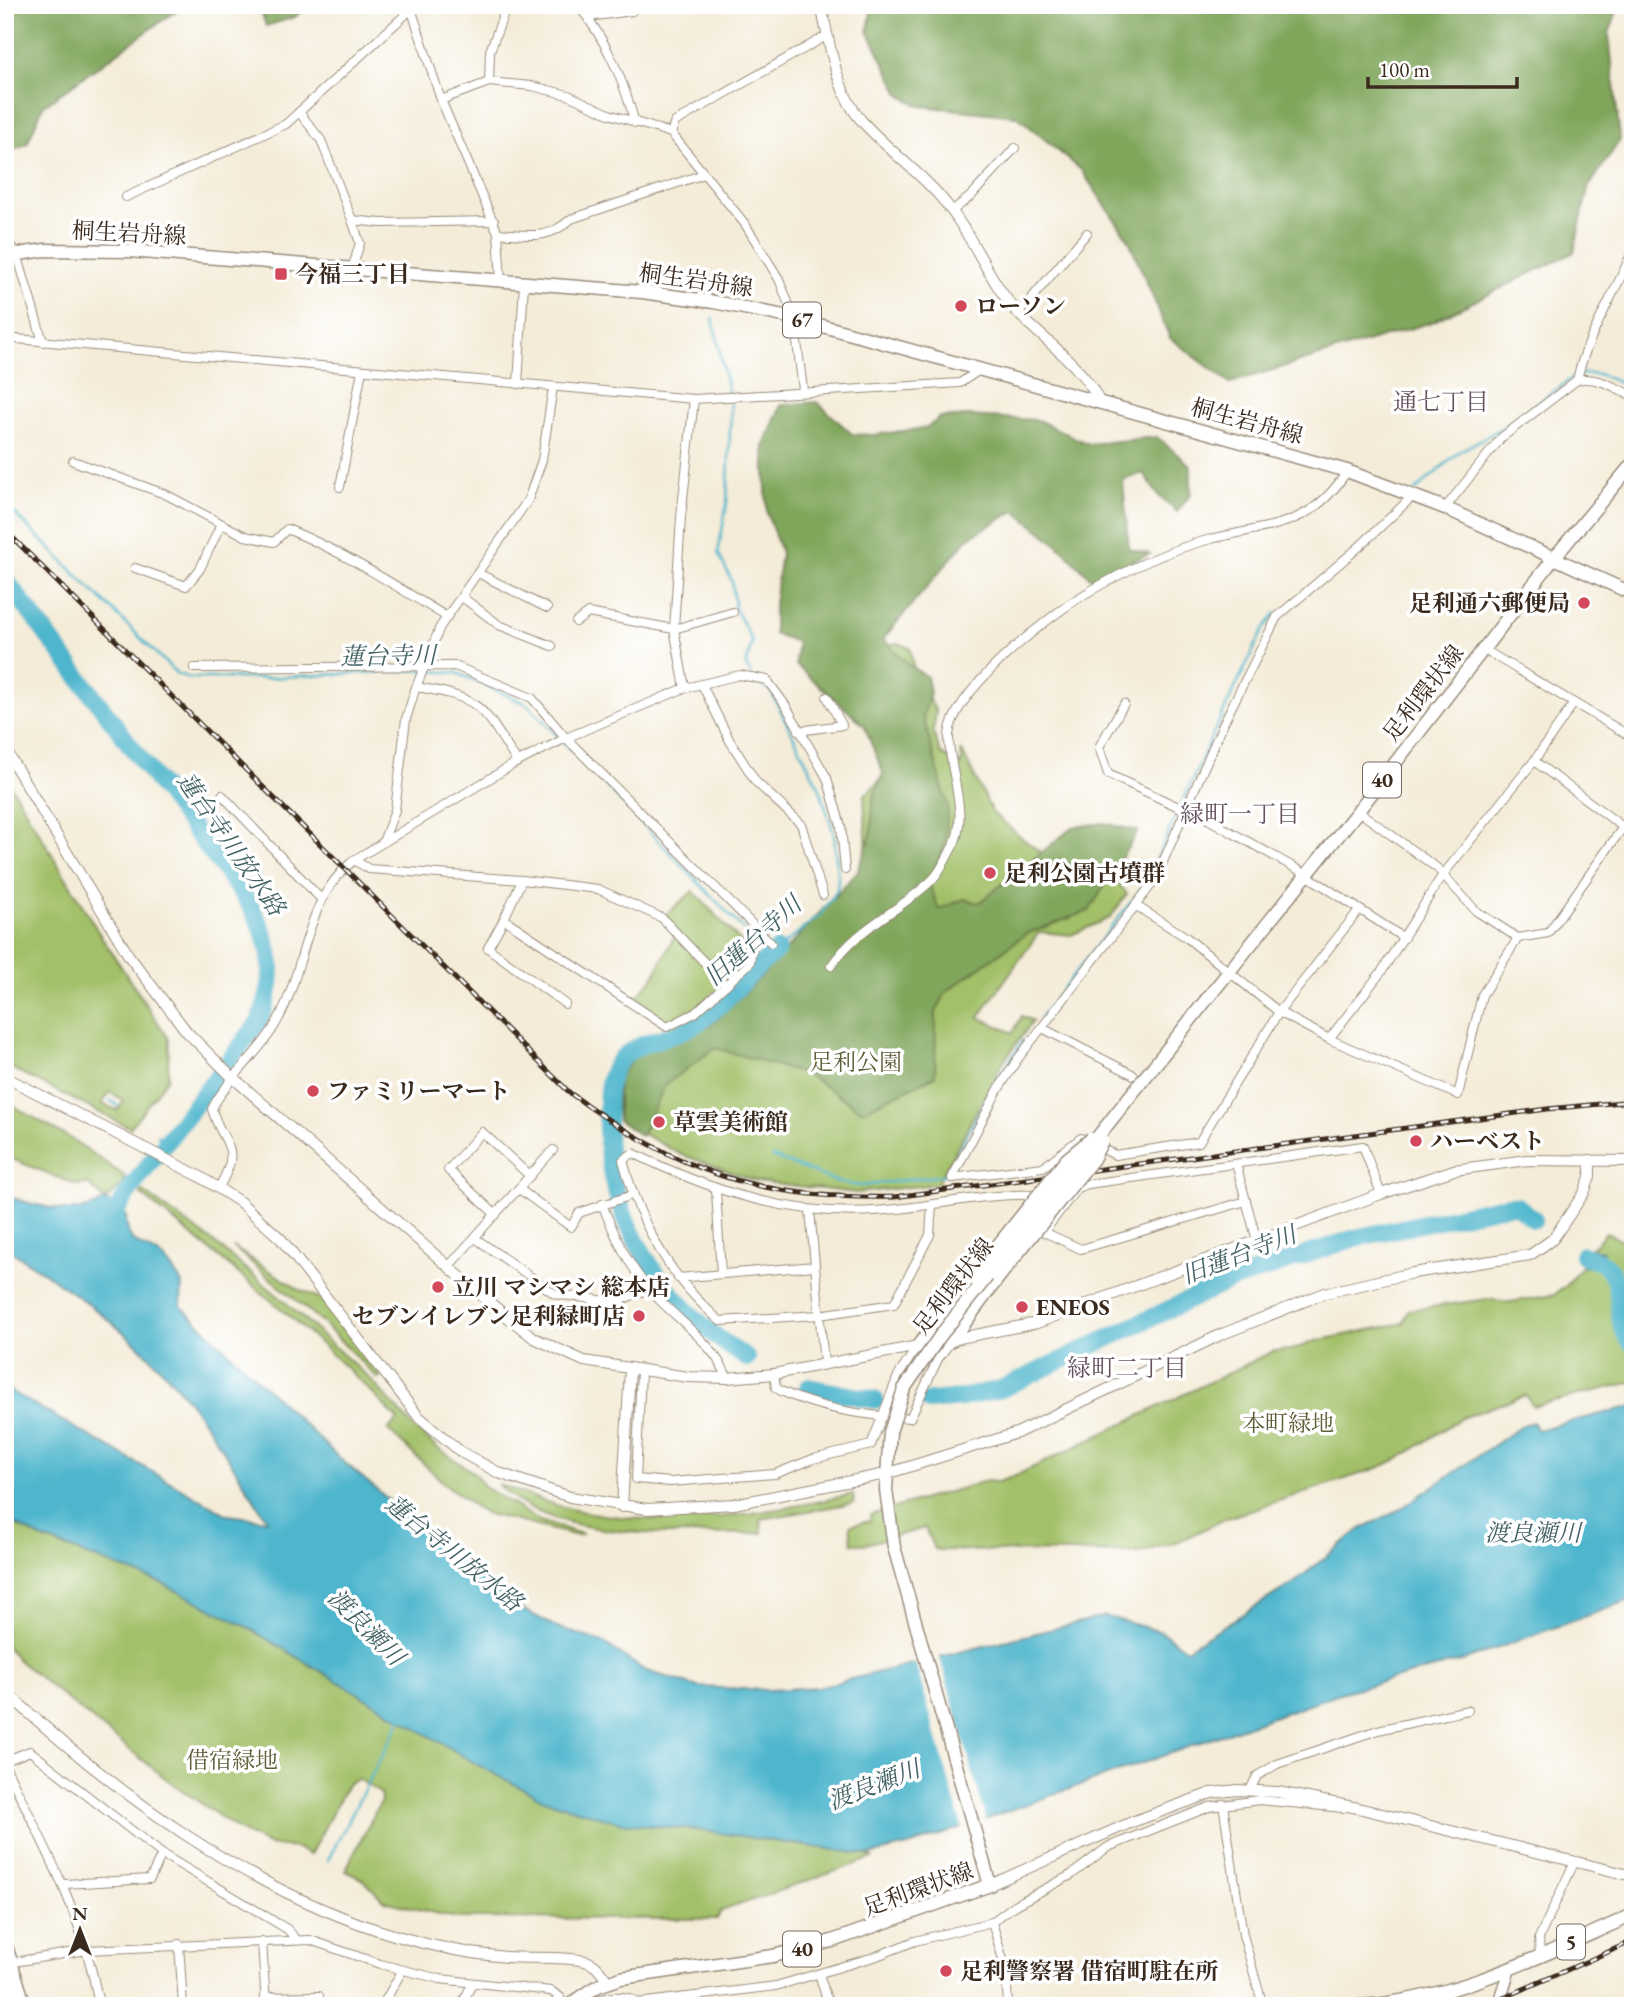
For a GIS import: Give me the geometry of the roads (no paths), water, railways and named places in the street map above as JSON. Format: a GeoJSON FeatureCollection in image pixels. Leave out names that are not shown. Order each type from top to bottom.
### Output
{"type":"FeatureCollection","features":[{"type":"Feature","properties":{"kind":"main road"},"geometry":{"type":"LineString","coordinates":[[5,243],[11,255]]}},
{"type":"Feature","properties":{"kind":"main road","name":"桐生岩舟線"},"geometry":{"type":"LineString","coordinates":[[11,255],[45,250],[129,251],[680,296],[794,318],[1347,471],[1445,508],[1554,558]]}},
{"type":"Feature","properties":{"kind":"main road","name":"足利環状線"},"geometry":{"type":"LineString","coordinates":[[568,2006],[608,1982],[649,1972],[774,1956],[832,1941],[990,1885],[894,1547],[886,1474],[890,1433],[904,1389],[925,1356],[1206,999],[1358,811],[1554,558],[1633,463]]}},
{"type":"Feature","properties":{"kind":"main road","name":"67"},"geometry":{"type":"LineString","coordinates":[[1554,558],[1633,594]]}},
{"type":"Feature","properties":{"kind":"main road"},"geometry":{"type":"LineString","coordinates":[[917,1347],[1067,1159],[1104,1129],[1105,1138],[1093,1159],[952,1340]]}},
{"type":"Feature","properties":{"kind":"main road","name":"5"},"geometry":{"type":"LineString","coordinates":[[1359,2006],[1439,1994],[1510,1969],[1633,1915]]}},
{"type":"Feature","properties":{"kind":"main road"},"geometry":{"type":"LineString","coordinates":[[5,1943],[24,2006]]}},
{"type":"Feature","properties":{"kind":"main road"},"geometry":{"type":"LineString","coordinates":[[1498,2006],[1510,1969]]}},
{"type":"Feature","properties":{"kind":"main road"},"geometry":{"type":"LineString","coordinates":[[928,2006],[971,2006]]}},
{"type":"Feature","properties":{"kind":"street"},"geometry":{"type":"LineString","coordinates":[[489,82],[491,51],[507,5]]}},
{"type":"Feature","properties":{"kind":"street"},"geometry":{"type":"LineString","coordinates":[[578,5],[623,80],[635,123]]}},
{"type":"Feature","properties":{"kind":"street"},"geometry":{"type":"LineString","coordinates":[[821,5],[845,91],[860,119],[952,211],[1000,291],[1090,383],[1100,402]]}},
{"type":"Feature","properties":{"kind":"street"},"geometry":{"type":"LineString","coordinates":[[127,197],[286,124],[414,8],[441,100],[498,233],[500,281]]}},
{"type":"Feature","properties":{"kind":"street"},"geometry":{"type":"LineString","coordinates":[[588,18],[632,12]]}},
{"type":"Feature","properties":{"kind":"street"},"geometry":{"type":"LineString","coordinates":[[671,133],[675,122],[828,35]]}},
{"type":"Feature","properties":{"kind":"street"},"geometry":{"type":"LineString","coordinates":[[441,100],[489,82],[532,86],[568,95],[635,123],[671,133],[745,224],[779,279],[794,318],[803,390]]}},
{"type":"Feature","properties":{"kind":"street"},"geometry":{"type":"LineString","coordinates":[[299,112],[321,140],[360,243],[352,269]]}},
{"type":"Feature","properties":{"kind":"street"},"geometry":{"type":"LineString","coordinates":[[952,211],[1015,148]]}},
{"type":"Feature","properties":{"kind":"street"},"geometry":{"type":"LineString","coordinates":[[498,233],[543,236],[557,232],[571,219],[704,174]]}},
{"type":"Feature","properties":{"kind":"street"},"geometry":{"type":"LineString","coordinates":[[352,220],[381,223],[494,221]]}},
{"type":"Feature","properties":{"kind":"street"},"geometry":{"type":"LineString","coordinates":[[1019,313],[1087,233]]}},
{"type":"Feature","properties":{"kind":"street"},"geometry":{"type":"LineString","coordinates":[[1577,380],[1582,358],[1633,249]]}},
{"type":"Feature","properties":{"kind":"street"},"geometry":{"type":"LineString","coordinates":[[11,255],[43,342]]}},
{"type":"Feature","properties":{"kind":"street"},"geometry":{"type":"LineString","coordinates":[[518,384],[524,283]]}},
{"type":"Feature","properties":{"kind":"street"},"geometry":{"type":"LineString","coordinates":[[5,338],[694,399],[803,390],[960,383],[981,369]]}},
{"type":"Feature","properties":{"kind":"street"},"geometry":{"type":"LineString","coordinates":[[340,486],[362,370]]}},
{"type":"Feature","properties":{"kind":"street"},"geometry":{"type":"LineString","coordinates":[[1445,508],[1501,438],[1577,380],[1587,378],[1600,381],[1633,396]]}},
{"type":"Feature","properties":{"kind":"street"},"geometry":{"type":"LineString","coordinates":[[383,843],[395,810],[406,719],[416,687],[447,617],[528,500],[542,460],[552,387]]}},
{"type":"Feature","properties":{"kind":"street"},"geometry":{"type":"LineString","coordinates":[[685,688],[674,629],[681,517],[694,399]]}},
{"type":"Feature","properties":{"kind":"street"},"geometry":{"type":"LineString","coordinates":[[73,461],[165,494],[245,536],[274,542],[287,529],[318,541],[345,554],[447,617]]}},
{"type":"Feature","properties":{"kind":"street"},"geometry":{"type":"LineString","coordinates":[[831,966],[847,943],[933,880],[956,842],[958,818],[949,736],[952,718],[972,690],[1008,654],[1033,631],[1085,594],[1165,554],[1213,538],[1273,528],[1311,511],[1327,497],[1347,471]]}},
{"type":"Feature","properties":{"kind":"street"},"geometry":{"type":"LineString","coordinates":[[1359,909],[1279,1012],[1199,1142],[1115,1155],[1081,1138],[1043,1167],[952,1178],[998,1090],[1155,880],[1224,722],[1277,617],[1359,547],[1414,495]]}},
{"type":"Feature","properties":{"kind":"street"},"geometry":{"type":"LineString","coordinates":[[135,568],[186,586],[200,569],[221,524]]}},
{"type":"Feature","properties":{"kind":"street"},"geometry":{"type":"LineString","coordinates":[[478,573],[547,608]]}},
{"type":"Feature","properties":{"kind":"street"},"geometry":{"type":"LineString","coordinates":[[462,597],[499,625],[552,646]]}},
{"type":"Feature","properties":{"kind":"street"},"geometry":{"type":"LineString","coordinates":[[576,622],[589,613],[674,629],[733,612]]}},
{"type":"Feature","properties":{"kind":"street"},"geometry":{"type":"LineString","coordinates":[[1483,649],[1633,738]]}},
{"type":"Feature","properties":{"kind":"street"},"geometry":{"type":"LineString","coordinates":[[194,668],[455,666],[532,698],[566,738],[771,943]]}},
{"type":"Feature","properties":{"kind":"street"},"geometry":{"type":"LineString","coordinates":[[219,1187],[230,1169],[233,1157],[230,1143],[212,1109],[232,1076],[273,1029],[287,1003],[320,898],[337,875],[354,860],[517,762],[566,738],[685,688],[740,675],[767,680],[827,778],[841,826],[845,870]]}},
{"type":"Feature","properties":{"kind":"street"},"geometry":{"type":"LineString","coordinates":[[702,685],[730,741],[756,782],[801,824],[823,895]]}},
{"type":"Feature","properties":{"kind":"street"},"geometry":{"type":"LineString","coordinates":[[416,687],[453,693],[477,704],[517,762]]}},
{"type":"Feature","properties":{"kind":"street"},"geometry":{"type":"LineString","coordinates":[[799,731],[842,725],[827,697]]}},
{"type":"Feature","properties":{"kind":"street"},"geometry":{"type":"LineString","coordinates":[[1124,704],[1099,747],[1108,774],[1184,809],[1306,876],[1404,938]]}},
{"type":"Feature","properties":{"kind":"street"},"geometry":{"type":"LineString","coordinates":[[1328,1039],[1404,938],[1442,876],[1534,761],[1574,704]]}},
{"type":"Feature","properties":{"kind":"street"},"geometry":{"type":"LineString","coordinates":[[5,749],[129,957],[159,998],[212,1058],[448,1267],[534,1338],[584,1361],[635,1371],[727,1378],[774,1374],[917,1347],[1056,1317],[1381,1194],[1470,1167],[1527,1160],[1633,1161]]}},
{"type":"Feature","properties":{"kind":"street"},"geometry":{"type":"LineString","coordinates":[[1534,761],[1627,827]]}},
{"type":"Feature","properties":{"kind":"street"},"geometry":{"type":"LineString","coordinates":[[222,795],[320,898]]}},
{"type":"Feature","properties":{"kind":"street"},"geometry":{"type":"LineString","coordinates":[[1358,811],[1437,868],[1476,911],[1518,938],[1548,933],[1627,827],[1633,813]]}},
{"type":"Feature","properties":{"kind":"street"},"geometry":{"type":"LineString","coordinates":[[354,860],[369,869],[522,880],[598,889],[662,918],[726,985]]}},
{"type":"Feature","properties":{"kind":"street"},"geometry":{"type":"LineString","coordinates":[[522,880],[488,948],[565,1004]]}},
{"type":"Feature","properties":{"kind":"street"},"geometry":{"type":"LineString","coordinates":[[1136,906],[1186,937],[1279,1012],[1328,1039],[1458,1095],[1482,995],[1518,938]]}},
{"type":"Feature","properties":{"kind":"street"},"geometry":{"type":"LineString","coordinates":[[504,919],[667,1027],[695,1013],[750,963],[752,946],[761,933]]}},
{"type":"Feature","properties":{"kind":"street"},"geometry":{"type":"LineString","coordinates":[[1042,1028],[1135,1075]]}},
{"type":"Feature","properties":{"kind":"street"},"geometry":{"type":"LineString","coordinates":[[5,1077],[219,1187],[281,1239],[418,1416],[445,1441],[499,1473],[570,1497],[622,1507],[672,1509],[734,1504],[886,1474],[1017,1433],[1220,1335],[1325,1293],[1413,1273],[1530,1255],[1553,1239],[1584,1193],[1590,1177],[1590,1160]]}},
{"type":"Feature","properties":{"kind":"street"},"geometry":{"type":"LineString","coordinates":[[496,1215],[448,1170],[482,1132],[530,1176]]}},
{"type":"Feature","properties":{"kind":"street"},"geometry":{"type":"LineString","coordinates":[[932,1204],[930,1235],[894,1304],[819,1315],[719,1321],[696,1301],[678,1278],[640,1217],[628,1196],[622,1160],[633,1153],[716,1190],[745,1198],[810,1210],[876,1211],[1010,1193],[1040,1195],[1075,1191],[1088,1184],[1363,1146],[1381,1194]]}},
{"type":"Feature","properties":{"kind":"street"},"geometry":{"type":"LineString","coordinates":[[448,1267],[553,1150]]}},
{"type":"Feature","properties":{"kind":"street"},"geometry":{"type":"LineString","coordinates":[[1236,1164],[1257,1241]]}},
{"type":"Feature","properties":{"kind":"street"},"geometry":{"type":"LineString","coordinates":[[519,1189],[571,1227],[579,1213],[628,1196]]}},
{"type":"Feature","properties":{"kind":"street"},"geometry":{"type":"LineString","coordinates":[[716,1190],[721,1274]]}},
{"type":"Feature","properties":{"kind":"street"},"geometry":{"type":"LineString","coordinates":[[1075,1191],[1044,1232],[1082,1249],[1246,1201]]}},
{"type":"Feature","properties":{"kind":"street"},"geometry":{"type":"LineString","coordinates":[[605,1203],[615,1236],[649,1289],[718,1357],[727,1378]]}},
{"type":"Feature","properties":{"kind":"street"},"geometry":{"type":"LineString","coordinates":[[810,1210],[824,1364]]}},
{"type":"Feature","properties":{"kind":"street"},"geometry":{"type":"LineString","coordinates":[[475,1238],[555,1294],[615,1303],[649,1289]]}},
{"type":"Feature","properties":{"kind":"street"},"geometry":{"type":"LineString","coordinates":[[678,1278],[815,1266]]}},
{"type":"Feature","properties":{"kind":"street"},"geometry":{"type":"LineString","coordinates":[[774,1374],[776,1388],[794,1397],[879,1416],[910,1418],[938,1359],[952,1340]]}},
{"type":"Feature","properties":{"kind":"street"},"geometry":{"type":"LineString","coordinates":[[635,1371],[634,1474],[639,1481],[718,1480],[783,1472],[813,1459],[871,1445],[879,1416],[902,1367],[917,1347]]}},
{"type":"Feature","properties":{"kind":"street"},"geometry":{"type":"LineString","coordinates":[[622,1507],[635,1371]]}},
{"type":"Feature","properties":{"kind":"street"},"geometry":{"type":"LineString","coordinates":[[5,1691],[86,1761],[162,1817],[246,1871],[312,1906],[399,1937],[457,1950],[502,1956],[586,1961],[599,1970],[608,1982]]}},
{"type":"Feature","properties":{"kind":"street"},"geometry":{"type":"LineString","coordinates":[[1250,1790],[1257,1776],[1277,1764],[1378,1730],[1468,1710]]}},
{"type":"Feature","properties":{"kind":"street"},"geometry":{"type":"LineString","coordinates":[[99,2006],[87,1951],[65,1884],[5,1763],[30,1751],[162,1854],[287,1929],[297,1940]]}},
{"type":"Feature","properties":{"kind":"street"},"geometry":{"type":"LineString","coordinates":[[990,1885],[1191,1799],[1224,1791],[1250,1790],[1278,1792],[1357,1808],[1633,1876]]}},
{"type":"Feature","properties":{"kind":"street"},"geometry":{"type":"LineString","coordinates":[[587,2006],[603,1998],[623,1997],[638,2004],[741,1992],[819,1974],[915,1941],[992,1922],[1015,1905],[1072,1875],[1108,1847],[1223,1804],[1259,1800],[1319,1808],[1357,1808]]}},
{"type":"Feature","properties":{"kind":"street"},"geometry":{"type":"LineString","coordinates":[[1223,1804],[1243,1934],[1264,2006]]}},
{"type":"Feature","properties":{"kind":"street"},"geometry":{"type":"LineString","coordinates":[[65,1884],[150,1879],[162,1854]]}},
{"type":"Feature","properties":{"kind":"street"},"geometry":{"type":"LineString","coordinates":[[1540,1956],[1539,1938],[1575,1861]]}},
{"type":"Feature","properties":{"kind":"street"},"geometry":{"type":"LineString","coordinates":[[992,1922],[1006,1970],[1008,2006]]}},
{"type":"Feature","properties":{"kind":"street"},"geometry":{"type":"LineString","coordinates":[[262,1941],[265,2001],[319,1996]]}},
{"type":"Feature","properties":{"kind":"street"},"geometry":{"type":"LineString","coordinates":[[9,1963],[87,1951],[179,1944],[314,1941],[402,1971],[471,1984],[551,1991],[560,1997],[551,2006]]}},
{"type":"Feature","properties":{"kind":"street"},"geometry":{"type":"LineString","coordinates":[[179,1944],[183,2006]]}},
{"type":"Feature","properties":{"kind":"street"},"geometry":{"type":"LineString","coordinates":[[382,2006],[402,1971]]}},
{"type":"Feature","properties":{"kind":"street"},"geometry":{"type":"LineString","coordinates":[[819,1974],[829,2006]]}},
{"type":"Feature","properties":{"kind":"street"},"geometry":{"type":"LineString","coordinates":[[461,2006],[471,1984]]}},
{"type":"Feature","properties":{"kind":"water","name":"渡良瀬川"},"geometry":{"type":"Polygon","coordinates":[[[5,1196],[69,1210],[94,1206],[105,1200],[126,1215],[129,1235],[133,1240],[164,1259],[182,1283],[181,1306],[338,1457],[511,1603],[554,1626],[604,1643],[644,1670],[698,1687],[769,1690],[819,1687],[1105,1616],[1162,1632],[1186,1649],[1295,1582],[1360,1529],[1396,1512],[1523,1425],[1533,1422],[1536,1430],[1633,1406],[1633,1599],[1465,1660],[1340,1693],[912,1845],[870,1855],[699,1830],[622,1823],[544,1800],[478,1765],[242,1624],[164,1584],[39,1537],[5,1519],[5,1388],[228,1515],[267,1520],[199,1415],[151,1358],[99,1313],[5,1247],[5,1196]]]}},
{"type":"Feature","properties":{"kind":"water"},"geometry":{"type":"Polygon","coordinates":[[[1590,1249],[1603,1251],[1598,1265],[1584,1267],[1578,1260],[1590,1249]]]}},
{"type":"Feature","properties":{"kind":"waterway","name":"旧蓮台寺川"},"geometry":{"type":"LineString","coordinates":[[713,319],[731,406],[727,503],[718,553],[732,581],[735,608],[752,641],[746,666],[751,674]]}},
{"type":"Feature","properties":{"kind":"waterway"},"geometry":{"type":"LineString","coordinates":[[1580,374],[1598,374],[1633,388]]}},
{"type":"Feature","properties":{"kind":"waterway"},"geometry":{"type":"LineString","coordinates":[[1415,491],[1460,451],[1502,428],[1574,377]]}},
{"type":"Feature","properties":{"kind":"waterway","name":"蓮台寺川"},"geometry":{"type":"LineString","coordinates":[[5,504],[177,674],[190,678],[265,678],[415,670],[457,673],[527,704],[769,956]]}},
{"type":"Feature","properties":{"kind":"waterway","name":"蓮台寺川放水路"},"geometry":{"type":"LineString","coordinates":[[5,579],[246,899],[262,929],[270,958],[269,989],[259,1022],[133,1185]]}},
{"type":"Feature","properties":{"kind":"waterway"},"geometry":{"type":"LineString","coordinates":[[1039,1019],[1146,883],[1263,630],[1276,613]]}},
{"type":"Feature","properties":{"kind":"waterway","name":"旧蓮台寺川"},"geometry":{"type":"LineString","coordinates":[[754,680],[770,690],[820,789],[834,834],[838,880],[837,890],[820,915],[777,950]]}},
{"type":"Feature","properties":{"kind":"waterway","name":"旧蓮台寺川"},"geometry":{"type":"LineString","coordinates":[[747,1358],[718,1338],[691,1314],[646,1258],[629,1227],[609,1158],[608,1093],[612,1072],[623,1056],[642,1045],[684,1030],[706,1017],[777,950]]}},
{"type":"Feature","properties":{"kind":"waterway"},"geometry":{"type":"LineString","coordinates":[[955,1157],[994,1085],[1023,1041]]}},
{"type":"Feature","properties":{"kind":"waterway"},"geometry":{"type":"LineString","coordinates":[[110,1100],[118,1106]]}},
{"type":"Feature","properties":{"kind":"waterway"},"geometry":{"type":"LineString","coordinates":[[157,1135],[167,1141]]}},
{"type":"Feature","properties":{"kind":"waterway"},"geometry":{"type":"LineString","coordinates":[[773,1157],[840,1183],[861,1186],[944,1175],[948,1170]]}},
{"type":"Feature","properties":{"kind":"waterway","name":"蓮台寺川放水路"},"geometry":{"type":"LineString","coordinates":[[106,1226],[129,1191]]}},
{"type":"Feature","properties":{"kind":"waterway","name":"旧蓮台寺川"},"geometry":{"type":"LineString","coordinates":[[929,1401],[962,1398],[1001,1389],[1227,1282],[1355,1238],[1509,1205],[1517,1206],[1534,1219]]}},
{"type":"Feature","properties":{"kind":"waterway","name":"旧蓮台寺川"},"geometry":{"type":"LineString","coordinates":[[1583,1255],[1605,1265],[1613,1275],[1622,1326],[1633,1344]]}},
{"type":"Feature","properties":{"kind":"waterway","name":"旧蓮台寺川"},"geometry":{"type":"LineString","coordinates":[[808,1387],[875,1400]]}},
{"type":"Feature","properties":{"kind":"waterway"},"geometry":{"type":"LineString","coordinates":[[328,1860],[402,1717]]}},
{"type":"Feature","properties":{"kind":"railway"},"geometry":{"type":"LineString","coordinates":[[5,530],[570,1093],[647,1143],[722,1176],[802,1193],[894,1197],[1547,1109],[1633,1101]]}},
{"type":"Feature","properties":{"kind":"railway"},"geometry":{"type":"LineString","coordinates":[[1485,2006],[1633,1941]]}},
{"type":"Feature","properties":{"kind":"place","name":"今福三丁目"},"geometry":{"type":"Point","coordinates":[281,274]}},
{"type":"Feature","properties":{"kind":"place","name":"ローソン"},"geometry":{"type":"Point","coordinates":[961,306]}},
{"type":"Feature","properties":{"kind":"place","name":"足利通六郵便局"},"geometry":{"type":"Point","coordinates":[1584,603]}},
{"type":"Feature","properties":{"kind":"place","name":"足利公園古墳群"},"geometry":{"type":"Point","coordinates":[990,873]}},
{"type":"Feature","properties":{"kind":"place","name":"ファミリーマート"},"geometry":{"type":"Point","coordinates":[313,1091]}},
{"type":"Feature","properties":{"kind":"place","name":"草雲美術館"},"geometry":{"type":"Point","coordinates":[659,1122]}},
{"type":"Feature","properties":{"kind":"place","name":"ハーベスト"},"geometry":{"type":"Point","coordinates":[1416,1141]}},
{"type":"Feature","properties":{"kind":"place","name":"立川 マシマシ 総本店"},"geometry":{"type":"Point","coordinates":[438,1287]}},
{"type":"Feature","properties":{"kind":"place","name":"ENEOS"},"geometry":{"type":"Point","coordinates":[1022,1307]}},
{"type":"Feature","properties":{"kind":"place","name":"セブンイレブン足利緑町店"},"geometry":{"type":"Point","coordinates":[639,1316]}},
{"type":"Feature","properties":{"kind":"place","name":"足利警察署 借宿町駐在所"},"geometry":{"type":"Point","coordinates":[946,1971]}},
{"type":"Feature","properties":{"kind":"district","name":"通七丁目"},"geometry":{"type":"Point","coordinates":[1441,402]}},
{"type":"Feature","properties":{"kind":"district","name":"緑町一丁目"},"geometry":{"type":"Point","coordinates":[1240,814]}},
{"type":"Feature","properties":{"kind":"district","name":"緑町二丁目"},"geometry":{"type":"Point","coordinates":[1127,1368]}},
{"type":"Feature","properties":{"kind":"park label","name":"足利公園"},"geometry":{"type":"Point","coordinates":[856,1062]}},
{"type":"Feature","properties":{"kind":"park label","name":"本町緑地"},"geometry":{"type":"Point","coordinates":[1288,1423]}},
{"type":"Feature","properties":{"kind":"park label","name":"借宿緑地"},"geometry":{"type":"Point","coordinates":[232,1760]}}]}
